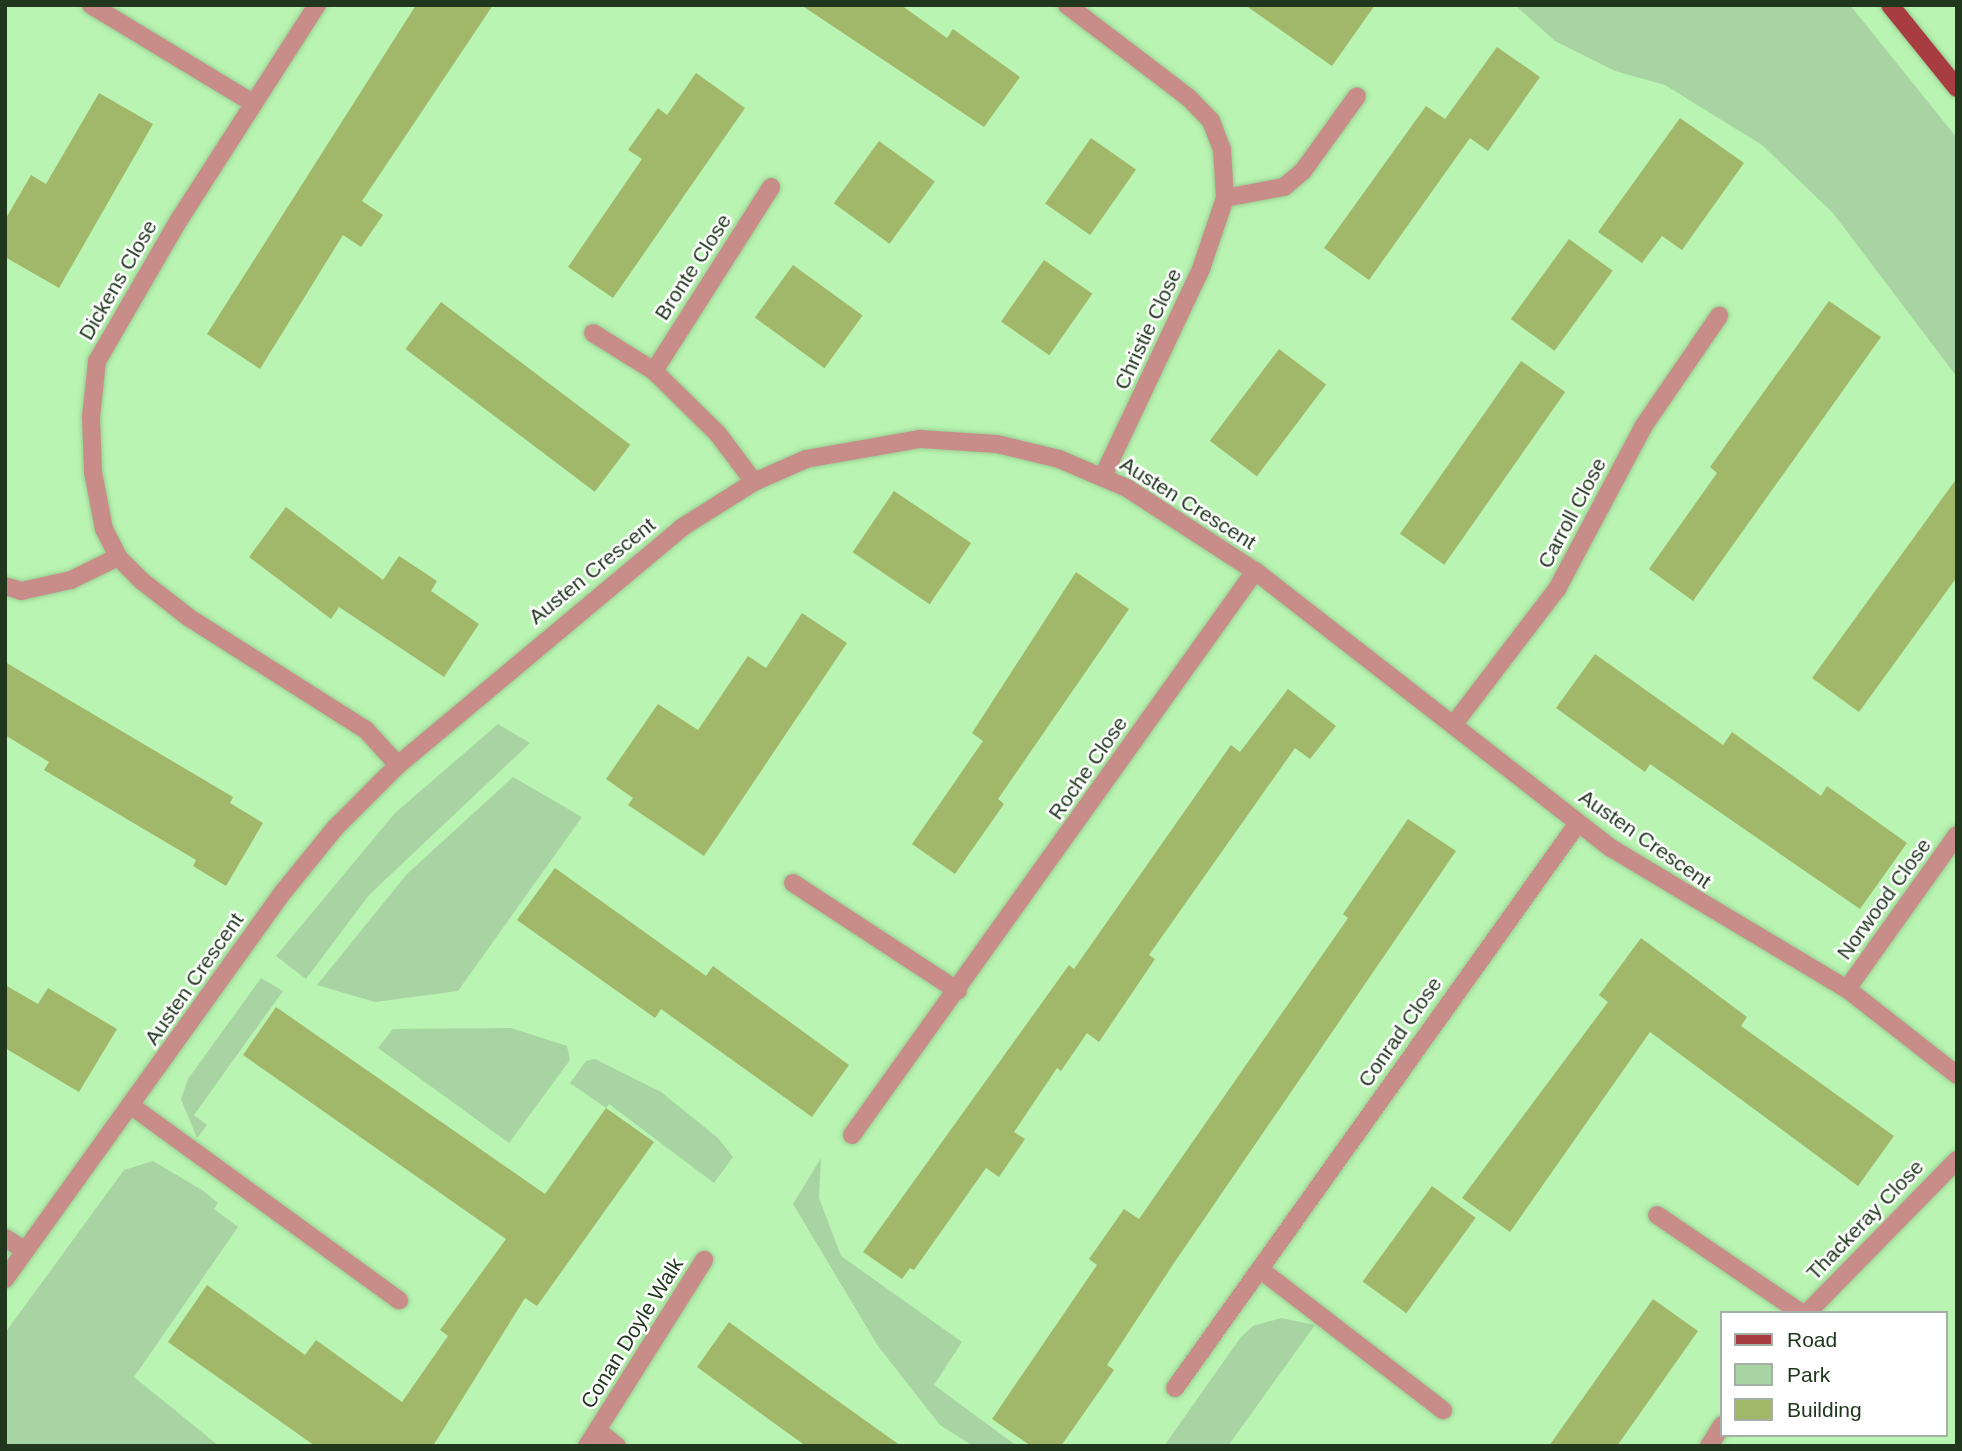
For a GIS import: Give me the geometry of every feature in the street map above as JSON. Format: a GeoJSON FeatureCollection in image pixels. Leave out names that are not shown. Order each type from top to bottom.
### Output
{"type":"FeatureCollection","features":[{"type":"Feature","properties":{"kind":"main road"},"geometry":{"type":"LineString","coordinates":[[1890,5],[1957,88]]}},
{"type":"Feature","properties":{"kind":"street"},"geometry":{"type":"LineString","coordinates":[[91,5],[251,102]]}},
{"type":"Feature","properties":{"kind":"street","name":"Dickens Close"},"geometry":{"type":"LineString","coordinates":[[317,5],[251,102],[97,361],[91,417],[93,472],[104,530],[118,557],[188,617],[366,730],[398,765]]}},
{"type":"Feature","properties":{"kind":"street","name":"Christie Close"},"geometry":{"type":"LineString","coordinates":[[1067,5],[1189,98],[1211,121],[1222,149],[1225,198],[1167,347],[1103,476]]}},
{"type":"Feature","properties":{"kind":"street"},"geometry":{"type":"LineString","coordinates":[[1225,198],[1284,187],[1303,171],[1357,96]]}},
{"type":"Feature","properties":{"kind":"street","name":"Bronte Close"},"geometry":{"type":"LineString","coordinates":[[654,371],[771,187]]}},
{"type":"Feature","properties":{"kind":"street","name":"Carroll Close"},"geometry":{"type":"LineString","coordinates":[[1454,724],[1558,589],[1643,427],[1719,316]]}},
{"type":"Feature","properties":{"kind":"street"},"geometry":{"type":"LineString","coordinates":[[593,333],[654,371],[718,434],[754,482]]}},
{"type":"Feature","properties":{"kind":"street","name":"Austen Crescent"},"geometry":{"type":"LineString","coordinates":[[5,1279],[133,1107],[284,891],[335,828],[398,765],[681,528],[754,482],[806,459],[920,439],[997,444],[1103,476],[1255,571],[1578,823],[1713,914],[1847,989],[1957,1075]]}},
{"type":"Feature","properties":{"kind":"street"},"geometry":{"type":"LineString","coordinates":[[5,586],[22,591],[71,580],[118,557]]}},
{"type":"Feature","properties":{"kind":"street","name":"Roche Close"},"geometry":{"type":"LineString","coordinates":[[852,1135],[958,991],[1255,571]]}},
{"type":"Feature","properties":{"kind":"street","name":"Conrad Close"},"geometry":{"type":"LineString","coordinates":[[1175,1388],[1578,823]]}},
{"type":"Feature","properties":{"kind":"street","name":"Norwood Close"},"geometry":{"type":"LineString","coordinates":[[1847,989],[1957,835]]}},
{"type":"Feature","properties":{"kind":"street"},"geometry":{"type":"LineString","coordinates":[[793,883],[958,991]]}},
{"type":"Feature","properties":{"kind":"street"},"geometry":{"type":"LineString","coordinates":[[133,1107],[399,1300]]}},
{"type":"Feature","properties":{"kind":"street","name":"Thackeray Close"},"geometry":{"type":"LineString","coordinates":[[1809,1311],[1957,1160]]}},
{"type":"Feature","properties":{"kind":"street"},"geometry":{"type":"LineString","coordinates":[[1657,1215],[1798,1311]]}},
{"type":"Feature","properties":{"kind":"street"},"geometry":{"type":"LineString","coordinates":[[5,1238],[25,1250]]}},
{"type":"Feature","properties":{"kind":"street","name":"Conan Doyle Walk"},"geometry":{"type":"LineString","coordinates":[[587,1446],[705,1260]]}},
{"type":"Feature","properties":{"kind":"street"},"geometry":{"type":"LineString","coordinates":[[1261,1270],[1443,1410]]}},
{"type":"Feature","properties":{"kind":"street"},"geometry":{"type":"LineString","coordinates":[[1709,1446],[1720,1429]]}},
{"type":"Feature","properties":{"kind":"street","name":"Conan Doyle Walk"},"geometry":{"type":"LineString","coordinates":[[598,1431],[617,1446]]}},
{"type":"Feature","properties":{"kind":"green space"},"geometry":{"type":"Polygon","coordinates":[[[1515,5],[1850,5],[1957,138],[1957,377],[1833,213],[1762,145],[1665,85],[1615,71],[1555,41],[1515,5]]]}},
{"type":"Feature","properties":{"kind":"green space"},"geometry":{"type":"Polygon","coordinates":[[[498,724],[530,743],[369,895],[306,979],[276,956],[395,813],[498,724]]]}},
{"type":"Feature","properties":{"kind":"green space"},"geometry":{"type":"Polygon","coordinates":[[[513,777],[582,817],[458,991],[375,1002],[317,985],[407,874],[513,777]]]}},
{"type":"Feature","properties":{"kind":"green space"},"geometry":{"type":"Polygon","coordinates":[[[261,978],[283,991],[194,1115],[207,1125],[197,1138],[181,1099],[188,1079],[261,978]]]}},
{"type":"Feature","properties":{"kind":"green space"},"geometry":{"type":"Polygon","coordinates":[[[511,1028],[567,1046],[570,1060],[509,1143],[378,1048],[393,1029],[511,1028]]]}},
{"type":"Feature","properties":{"kind":"green space"},"geometry":{"type":"Polygon","coordinates":[[[595,1059],[661,1092],[718,1138],[733,1157],[714,1183],[609,1104],[606,1108],[570,1083],[586,1061],[595,1059]]]}},
{"type":"Feature","properties":{"kind":"green space"},"geometry":{"type":"Polygon","coordinates":[[[821,1158],[819,1198],[841,1256],[962,1342],[934,1385],[1017,1446],[973,1446],[940,1425],[878,1346],[793,1204],[821,1158]]]}},
{"type":"Feature","properties":{"kind":"green space"},"geometry":{"type":"Polygon","coordinates":[[[153,1161],[202,1190],[218,1203],[214,1209],[238,1227],[134,1377],[219,1446],[5,1446],[5,1333],[124,1170],[153,1161]]]}},
{"type":"Feature","properties":{"kind":"green space"},"geometry":{"type":"Polygon","coordinates":[[[1281,1318],[1315,1325],[1228,1446],[1164,1446],[1241,1337],[1253,1326],[1281,1318]]]}},
{"type":"Feature","properties":{"kind":"building"},"geometry":{"type":"Polygon","coordinates":[[[416,5],[493,5],[362,201],[383,215],[361,247],[343,235],[260,369],[207,334],[416,5]]]}},
{"type":"Feature","properties":{"kind":"building"},"geometry":{"type":"Polygon","coordinates":[[[801,5],[901,5],[947,38],[953,29],[1020,77],[984,127],[801,5]]]}},
{"type":"Feature","properties":{"kind":"building"},"geometry":{"type":"Polygon","coordinates":[[[1245,5],[1375,5],[1332,66],[1245,5]]]}},
{"type":"Feature","properties":{"kind":"building"},"geometry":{"type":"Polygon","coordinates":[[[1497,47],[1540,77],[1488,151],[1470,138],[1369,280],[1324,248],[1426,106],[1445,119],[1497,47]]]}},
{"type":"Feature","properties":{"kind":"building"},"geometry":{"type":"Polygon","coordinates":[[[696,73],[745,108],[613,298],[568,267],[642,159],[628,150],[658,108],[667,115],[696,73]]]}},
{"type":"Feature","properties":{"kind":"building"},"geometry":{"type":"Polygon","coordinates":[[[99,93],[153,124],[59,288],[5,257],[5,220],[31,175],[46,184],[99,93]]]}},
{"type":"Feature","properties":{"kind":"building"},"geometry":{"type":"Polygon","coordinates":[[[1680,118],[1744,163],[1682,250],[1662,236],[1642,263],[1598,232],[1680,118]]]}},
{"type":"Feature","properties":{"kind":"building"},"geometry":{"type":"Polygon","coordinates":[[[1091,138],[1136,170],[1090,235],[1045,204],[1091,138]]]}},
{"type":"Feature","properties":{"kind":"building"},"geometry":{"type":"Polygon","coordinates":[[[879,141],[935,182],[890,244],[834,203],[879,141]]]}},
{"type":"Feature","properties":{"kind":"building"},"geometry":{"type":"Polygon","coordinates":[[[1569,239],[1613,271],[1554,351],[1511,319],[1569,239]]]}},
{"type":"Feature","properties":{"kind":"building"},"geometry":{"type":"Polygon","coordinates":[[[1044,260],[1092,294],[1049,355],[1001,321],[1044,260]]]}},
{"type":"Feature","properties":{"kind":"building"},"geometry":{"type":"Polygon","coordinates":[[[793,265],[863,316],[824,368],[755,318],[793,265]]]}},
{"type":"Feature","properties":{"kind":"building"},"geometry":{"type":"Polygon","coordinates":[[[1829,301],[1881,337],[1693,601],[1649,569],[1717,473],[1710,467],[1829,301]]]}},
{"type":"Feature","properties":{"kind":"building"},"geometry":{"type":"Polygon","coordinates":[[[441,302],[630,445],[595,492],[405,349],[441,302]]]}},
{"type":"Feature","properties":{"kind":"building"},"geometry":{"type":"Polygon","coordinates":[[[1279,349],[1326,385],[1257,476],[1210,441],[1279,349]]]}},
{"type":"Feature","properties":{"kind":"building"},"geometry":{"type":"Polygon","coordinates":[[[1521,361],[1565,392],[1444,565],[1400,534],[1521,361]]]}},
{"type":"Feature","properties":{"kind":"building"},"geometry":{"type":"Polygon","coordinates":[[[1957,478],[1957,577],[1859,712],[1812,678],[1957,478]]]}},
{"type":"Feature","properties":{"kind":"building"},"geometry":{"type":"Polygon","coordinates":[[[894,491],[971,543],[930,604],[853,552],[894,491]]]}},
{"type":"Feature","properties":{"kind":"building"},"geometry":{"type":"Polygon","coordinates":[[[286,507],[383,580],[399,556],[437,581],[431,591],[479,624],[444,677],[339,607],[331,619],[249,557],[286,507]]]}},
{"type":"Feature","properties":{"kind":"building"},"geometry":{"type":"Polygon","coordinates":[[[1076,572],[1129,609],[998,799],[1004,804],[955,874],[912,844],[983,741],[972,733],[1076,572]]]}},
{"type":"Feature","properties":{"kind":"building"},"geometry":{"type":"Polygon","coordinates":[[[802,613],[847,643],[704,856],[628,805],[633,798],[606,779],[658,704],[698,730],[748,656],[766,668],[802,613]]]}},
{"type":"Feature","properties":{"kind":"building"},"geometry":{"type":"Polygon","coordinates":[[[1595,654],[1723,745],[1732,732],[1821,796],[1827,786],[1907,843],[1860,909],[1650,764],[1645,772],[1556,708],[1595,654]]]}},
{"type":"Feature","properties":{"kind":"building"},"geometry":{"type":"Polygon","coordinates":[[[5,662],[233,797],[230,803],[263,823],[226,886],[193,866],[196,860],[44,770],[49,762],[5,735],[5,662]]]}},
{"type":"Feature","properties":{"kind":"building"},"geometry":{"type":"Polygon","coordinates":[[[1288,689],[1336,726],[1310,759],[1295,748],[1149,955],[1155,959],[1099,1042],[1087,1033],[1061,1071],[1057,1068],[1014,1132],[1025,1139],[999,1177],[986,1168],[914,1270],[910,1268],[902,1279],[863,1252],[1069,965],[1074,969],[1231,745],[1240,752],[1288,689]]]}},
{"type":"Feature","properties":{"kind":"building"},"geometry":{"type":"Polygon","coordinates":[[[1408,819],[1456,851],[1174,1263],[1107,1365],[1114,1370],[1061,1446],[1031,1446],[992,1419],[1097,1265],[1089,1259],[1124,1209],[1139,1219],[1348,918],[1343,914],[1408,819]]]}},
{"type":"Feature","properties":{"kind":"building"},"geometry":{"type":"Polygon","coordinates":[[[555,868],[706,976],[713,966],[849,1065],[812,1117],[661,1009],[655,1018],[517,920],[555,868]]]}},
{"type":"Feature","properties":{"kind":"building"},"geometry":{"type":"Polygon","coordinates":[[[1641,938],[1747,1017],[1741,1026],[1894,1136],[1858,1186],[1650,1032],[1510,1232],[1462,1198],[1608,1002],[1599,995],[1641,938]]]}},
{"type":"Feature","properties":{"kind":"building"},"geometry":{"type":"Polygon","coordinates":[[[5,985],[38,1004],[48,988],[117,1029],[79,1092],[5,1048],[5,985]]]}},
{"type":"Feature","properties":{"kind":"building"},"geometry":{"type":"Polygon","coordinates":[[[276,1007],[545,1194],[606,1108],[654,1142],[537,1306],[525,1298],[433,1446],[315,1446],[168,1342],[207,1285],[305,1355],[316,1340],[402,1402],[448,1336],[440,1330],[506,1239],[243,1055],[276,1007]]]}},
{"type":"Feature","properties":{"kind":"building"},"geometry":{"type":"Polygon","coordinates":[[[1432,1186],[1476,1218],[1406,1313],[1363,1281],[1432,1186]]]}},
{"type":"Feature","properties":{"kind":"building"},"geometry":{"type":"Polygon","coordinates":[[[1653,1299],[1698,1331],[1617,1446],[1549,1446],[1653,1299]]]}},
{"type":"Feature","properties":{"kind":"building"},"geometry":{"type":"Polygon","coordinates":[[[729,1322],[901,1446],[806,1446],[785,1431],[697,1367],[729,1322]]]}}]}
